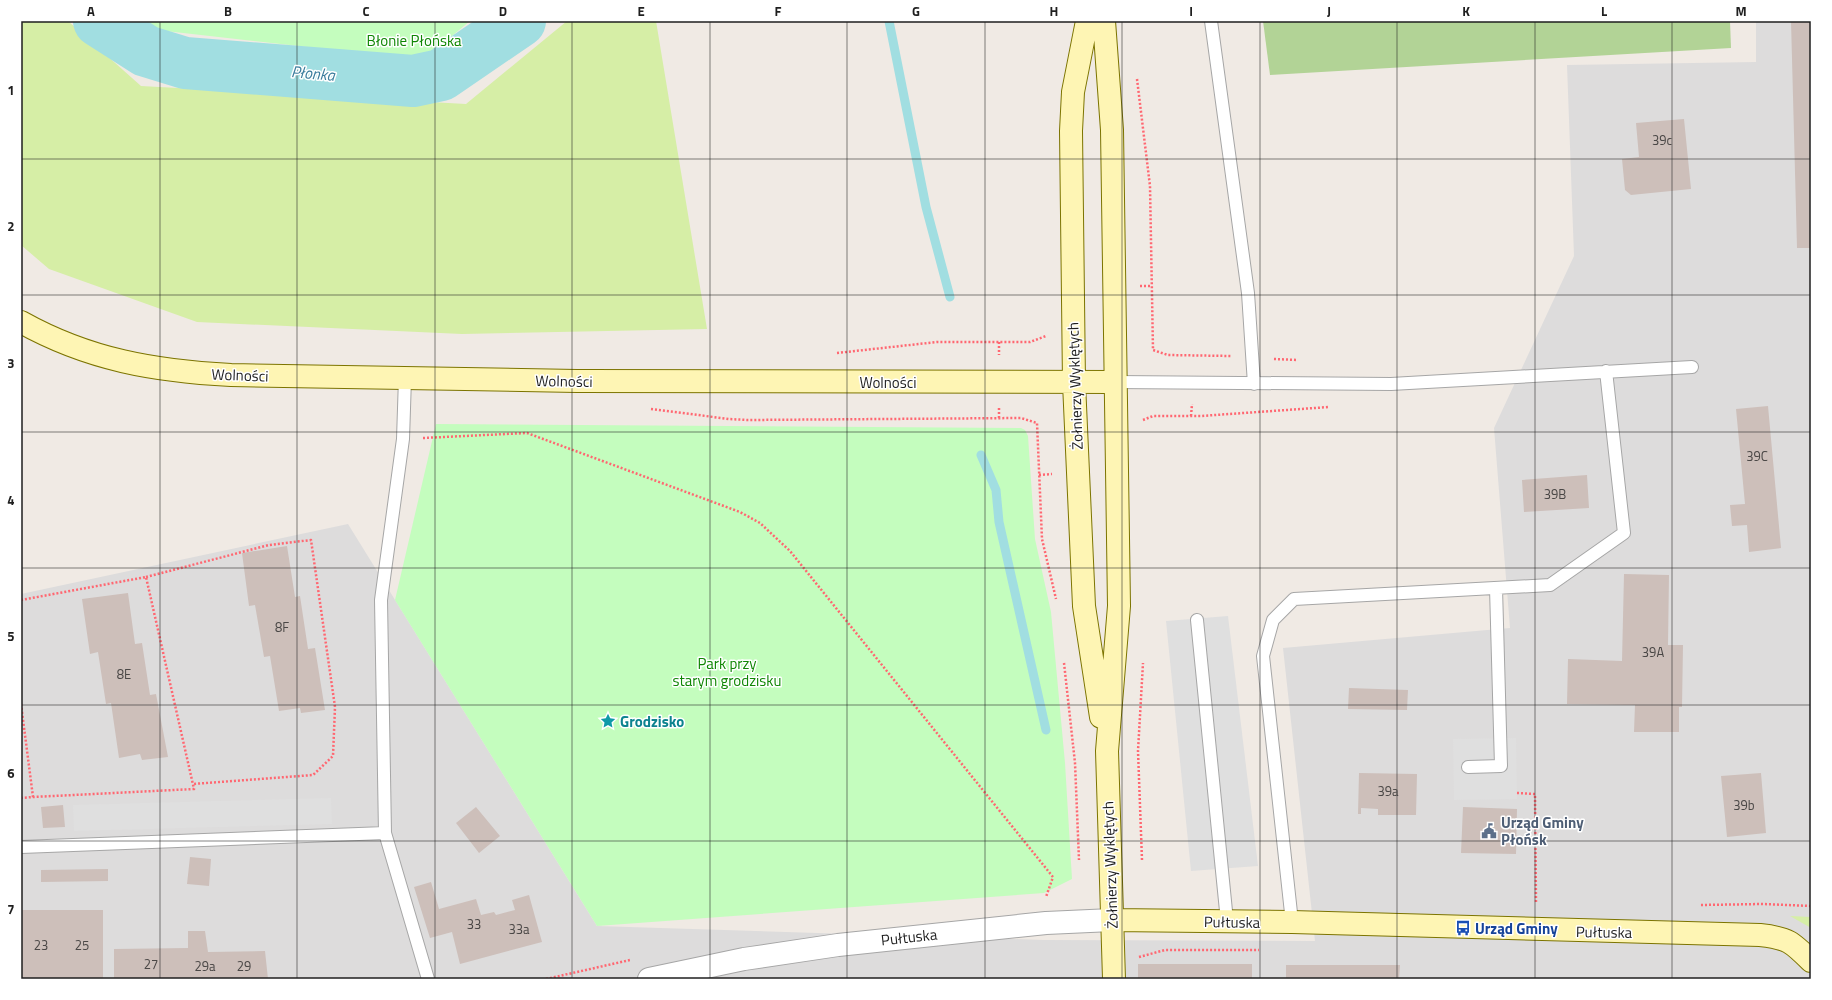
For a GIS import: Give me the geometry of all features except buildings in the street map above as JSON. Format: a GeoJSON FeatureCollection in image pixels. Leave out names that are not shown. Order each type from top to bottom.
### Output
{"type":"FeatureCollection","features":[{"type":"Feature","properties":{"kind":"street","name":"Żołnierzy Wyklętych"},"geometry":{"type":"LineString","coordinates":[[1087,21],[1073,92],[1071,131],[1074,383],[1084,606],[1107,751]]}},
{"type":"Feature","properties":{"kind":"street","name":"Żołnierzy Wyklętych"},"geometry":{"type":"LineString","coordinates":[[1104,21],[1112,130],[1119,606],[1107,751],[1114,979]]}},
{"type":"Feature","properties":{"kind":"street","name":"Wolności"},"geometry":{"type":"LineString","coordinates":[[21,322],[62,342],[98,355],[139,366],[174,371],[231,375],[577,381],[1116,382]]}},
{"type":"Feature","properties":{"kind":"street","name":"Pułtuska"},"geometry":{"type":"LineString","coordinates":[[650,979],[744,960],[838,946],[1046,923],[1112,920],[1292,922],[1760,935],[1786,939],[1795,945],[1811,961]]}},
{"type":"Feature","properties":{"kind":"lane"},"geometry":{"type":"LineString","coordinates":[[1211,21],[1248,293],[1254,384]]}},
{"type":"Feature","properties":{"kind":"lane"},"geometry":{"type":"LineString","coordinates":[[1116,382],[1391,384],[1692,367]]}},
{"type":"Feature","properties":{"kind":"lane"},"geometry":{"type":"LineString","coordinates":[[1292,922],[1263,656],[1273,620],[1294,599],[1550,585],[1624,533],[1606,371]]}},
{"type":"Feature","properties":{"kind":"lane"},"geometry":{"type":"LineString","coordinates":[[405,378],[403,439],[382,600],[385,833],[428,979]]}},
{"type":"Feature","properties":{"kind":"lane"},"geometry":{"type":"LineString","coordinates":[[1468,767],[1501,766],[1496,588]]}},
{"type":"Feature","properties":{"kind":"lane"},"geometry":{"type":"LineString","coordinates":[[1197,620],[1227,921]]}},
{"type":"Feature","properties":{"kind":"lane"},"geometry":{"type":"LineString","coordinates":[[21,847],[385,833]]}},
{"type":"Feature","properties":{"kind":"path"},"geometry":{"type":"LineString","coordinates":[[1136,77],[1150,186],[1153,350],[1168,355],[1298,360]]}},
{"type":"Feature","properties":{"kind":"path"},"geometry":{"type":"LineString","coordinates":[[833,354],[937,342],[1030,342],[1042,339],[1048,335]]}},
{"type":"Feature","properties":{"kind":"path"},"geometry":{"type":"LineString","coordinates":[[1139,424],[1145,418],[1153,416],[1201,416],[1331,407]]}},
{"type":"Feature","properties":{"kind":"path"},"geometry":{"type":"LineString","coordinates":[[646,408],[735,419],[1021,418],[1037,423],[1042,539],[1057,604]]}},
{"type":"Feature","properties":{"kind":"path"},"geometry":{"type":"LineString","coordinates":[[403,439],[527,434],[740,512],[760,523],[790,551],[1053,877],[1043,902]]}},
{"type":"Feature","properties":{"kind":"path"},"geometry":{"type":"LineString","coordinates":[[21,600],[146,576],[269,546],[311,540],[335,708],[333,756],[313,775],[193,784]]}},
{"type":"Feature","properties":{"kind":"path"},"geometry":{"type":"LineString","coordinates":[[21,798],[194,788],[146,576]]}},
{"type":"Feature","properties":{"kind":"path"},"geometry":{"type":"LineString","coordinates":[[1142,860],[1138,751],[1143,655]]}},
{"type":"Feature","properties":{"kind":"path"},"geometry":{"type":"LineString","coordinates":[[1064,657],[1075,763],[1079,860]]}},
{"type":"Feature","properties":{"kind":"path"},"geometry":{"type":"LineString","coordinates":[[21,704],[33,797]]}},
{"type":"Feature","properties":{"kind":"path"},"geometry":{"type":"LineString","coordinates":[[1517,793],[1535,794],[1536,904]]}},
{"type":"Feature","properties":{"kind":"path"},"geometry":{"type":"LineString","coordinates":[[1762,904],[1811,906]]}},
{"type":"Feature","properties":{"kind":"path"},"geometry":{"type":"LineString","coordinates":[[1137,958],[1165,950]]}},
{"type":"Feature","properties":{"kind":"shaded area"},"geometry":{"type":"Polygon","coordinates":[[[1756,21],[1811,21],[1811,979],[21,979],[21,594],[348,524],[597,926],[1044,940],[1315,941],[1283,648],[1510,628],[1494,428],[1574,256],[1567,65],[1756,62],[1756,21]]]}},
{"type":"Feature","properties":{"kind":"shaded area"},"geometry":{"type":"Polygon","coordinates":[[[1228,616],[1258,866],[1191,871],[1166,621],[1228,616]]]}},
{"type":"Feature","properties":{"kind":"shaded area"},"geometry":{"type":"Polygon","coordinates":[[[1516,738],[1517,799],[1454,800],[1453,739],[1516,738]]]}},
{"type":"Feature","properties":{"kind":"shaded area"},"geometry":{"type":"Polygon","coordinates":[[[331,798],[332,824],[74,831],[73,805],[331,798]]]}},
{"type":"Feature","properties":{"kind":"green space"},"geometry":{"type":"Polygon","coordinates":[[[21,21],[68,21],[141,86],[466,104],[567,21],[656,21],[707,329],[462,334],[197,322],[49,269],[21,245],[21,21]]]}},
{"type":"Feature","properties":{"kind":"green space","name":"Błonie Płońska"},"geometry":{"type":"Polygon","coordinates":[[[139,21],[470,21],[423,60],[148,29],[139,21]]]}},
{"type":"Feature","properties":{"kind":"green space"},"geometry":{"type":"Polygon","coordinates":[[[1263,21],[1730,21],[1731,48],[1270,75],[1263,21]]]}},
{"type":"Feature","properties":{"kind":"green space","name":"Park przy starym grodzisku"},"geometry":{"type":"Polygon","coordinates":[[[436,424],[1021,428],[1025,430],[1028,436],[1035,539],[1051,612],[1065,763],[1072,879],[1044,893],[597,926],[395,600],[436,424]]]}},
{"type":"Feature","properties":{"kind":"green space"},"geometry":{"type":"Polygon","coordinates":[[[1790,916],[1811,917],[1811,928],[1790,916]]]}},
{"type":"Feature","properties":{"kind":"waterway","name":"Płonka"},"geometry":{"type":"LineString","coordinates":[[99,21],[146,51],[185,63],[413,81],[441,75],[520,21]]}},
{"type":"Feature","properties":{"kind":"waterway"},"geometry":{"type":"LineString","coordinates":[[889,21],[926,207],[950,297]]}},
{"type":"Feature","properties":{"kind":"waterway"},"geometry":{"type":"LineString","coordinates":[[981,455],[996,490],[999,522],[1046,730]]}},
{"type":"Feature","properties":{"kind":"place","name":"Grodzisko"},"geometry":{"type":"Point","coordinates":[608,721]}},
{"type":"Feature","properties":{"kind":"place","name":"Urząd Gminy Płońsk"},"geometry":{"type":"Point","coordinates":[1489,831]}},
{"type":"Feature","properties":{"kind":"place","name":"Urząd Gminy"},"geometry":{"type":"Point","coordinates":[1463,928]}}]}
